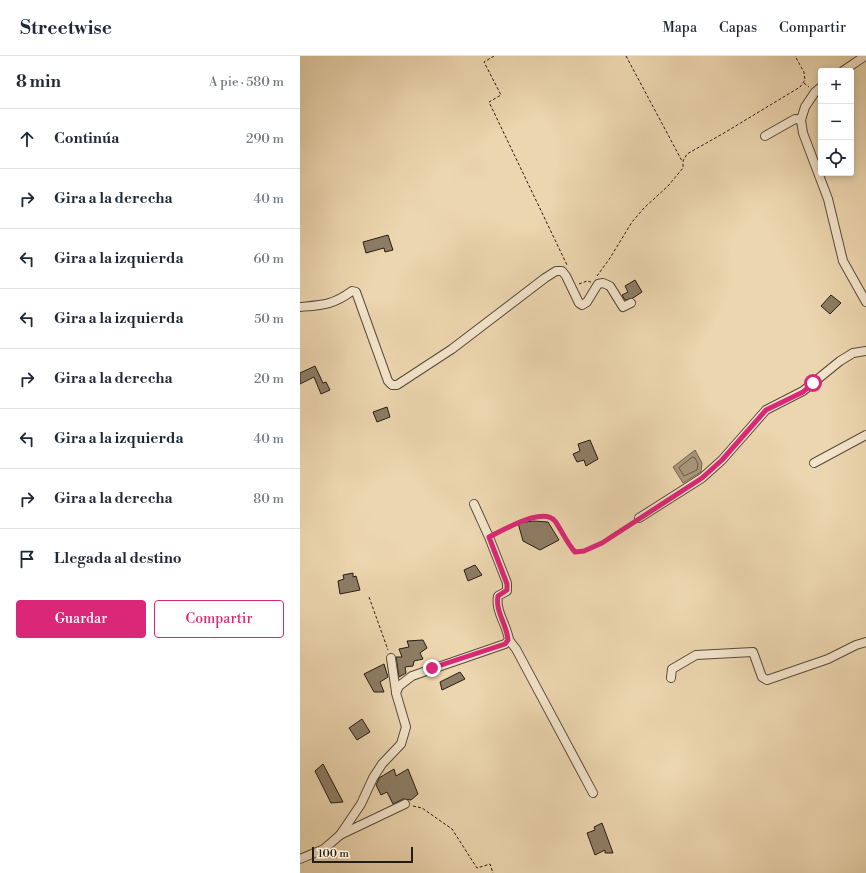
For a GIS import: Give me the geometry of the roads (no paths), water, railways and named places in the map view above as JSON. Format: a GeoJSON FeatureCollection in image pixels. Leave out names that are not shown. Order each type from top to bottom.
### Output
{"type":"FeatureCollection","features":[{"type":"Feature","properties":{"kind":"street"},"geometry":{"type":"LineString","coordinates":[[847,68],[865,56]]}},
{"type":"Feature","properties":{"kind":"street"},"geometry":{"type":"LineString","coordinates":[[818,89],[805,107],[801,120],[803,133],[832,211],[843,261],[866,302]]}},
{"type":"Feature","properties":{"kind":"street"},"geometry":{"type":"LineString","coordinates":[[765,136],[795,118],[801,120]]}},
{"type":"Feature","properties":{"kind":"street"},"geometry":{"type":"LineString","coordinates":[[300,307],[328,304],[341,300],[352,291],[356,292],[388,381],[392,385],[397,385],[452,350],[556,271],[562,271],[566,276],[578,303],[582,305],[587,302],[596,281],[603,282],[610,286],[623,307],[631,303]]}},
{"type":"Feature","properties":{"kind":"street"},"geometry":{"type":"LineString","coordinates":[[639,518],[702,478],[722,460],[766,410],[803,392],[840,361],[853,353],[866,351]]}},
{"type":"Feature","properties":{"kind":"street"},"geometry":{"type":"LineString","coordinates":[[814,463],[866,435]]}},
{"type":"Feature","properties":{"kind":"street"},"geometry":{"type":"LineString","coordinates":[[474,504],[489,537],[507,584],[507,590],[498,596],[496,603],[508,633],[508,640],[516,649],[593,793]]}},
{"type":"Feature","properties":{"kind":"street"},"geometry":{"type":"LineString","coordinates":[[396,693],[399,686],[412,676],[505,644],[508,640]]}},
{"type":"Feature","properties":{"kind":"street"},"geometry":{"type":"LineString","coordinates":[[671,678],[672,669],[696,655],[753,652],[762,677],[767,680],[828,659],[856,645],[866,642]]}},
{"type":"Feature","properties":{"kind":"street"},"geometry":{"type":"LineString","coordinates":[[300,859],[324,849],[340,835],[361,804],[373,778],[379,769],[401,744],[406,727],[396,693],[391,658]]}},
{"type":"Feature","properties":{"kind":"street"},"geometry":{"type":"LineString","coordinates":[[340,835],[405,804]]}},
{"type":"Feature","properties":{"kind":"water"},"geometry":{"type":"Polygon","coordinates":[[[695,450],[702,463],[701,472],[683,483],[673,467],[695,450]]]}}]}
